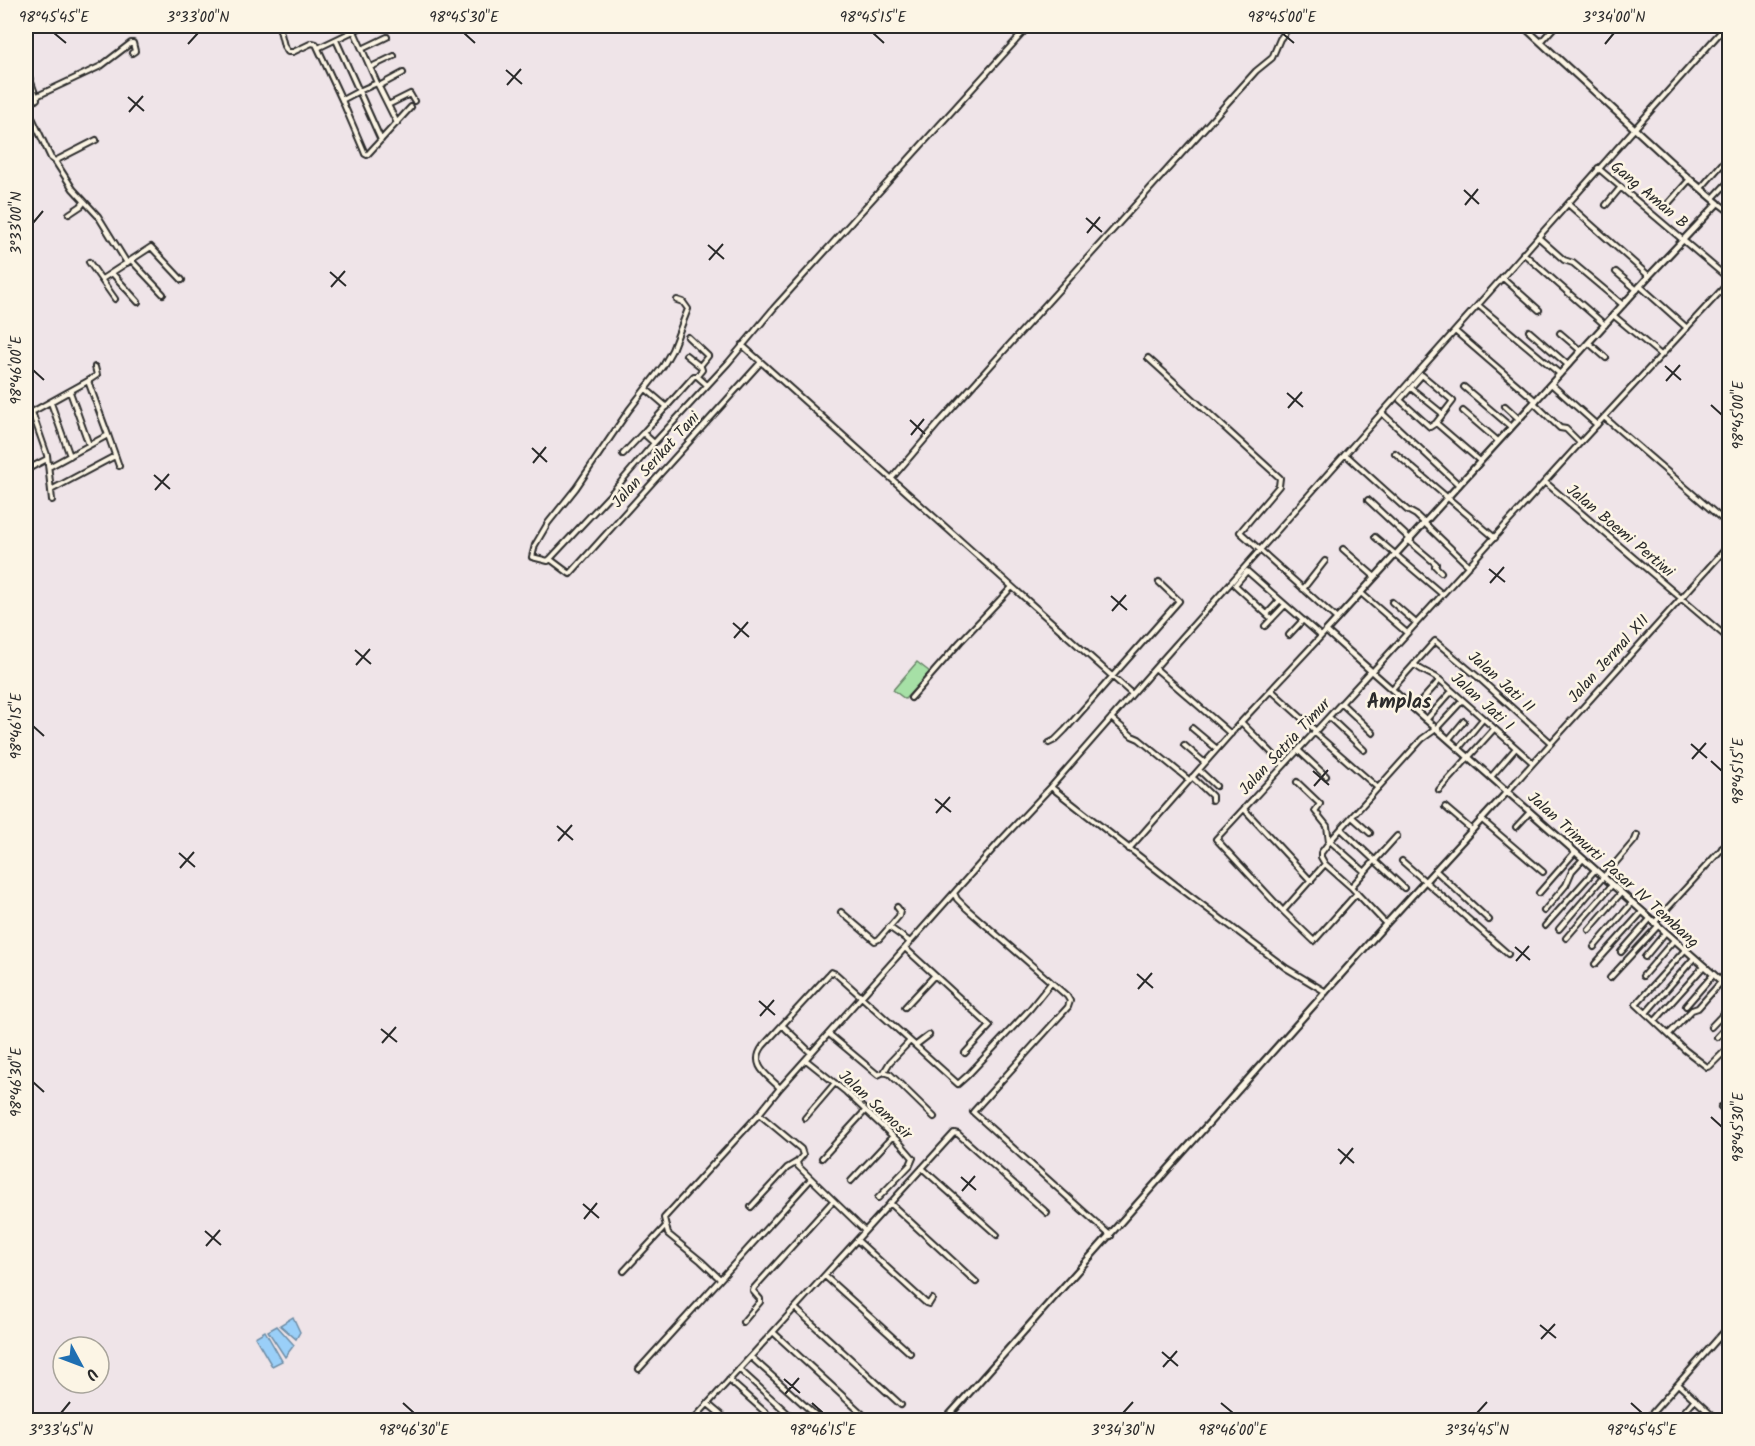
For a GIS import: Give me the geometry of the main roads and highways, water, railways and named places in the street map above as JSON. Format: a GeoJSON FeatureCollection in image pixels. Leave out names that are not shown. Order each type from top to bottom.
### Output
{"type":"FeatureCollection","features":[{"type":"Feature","properties":{"kind":"water"},"geometry":{"type":"Polygon","coordinates":[[[293,1317],[300,1332],[296,1339],[280,1325],[293,1317]]]}},
{"type":"Feature","properties":{"kind":"water"},"geometry":{"type":"Polygon","coordinates":[[[277,1326],[294,1345],[285,1357],[268,1331],[277,1326]]]}},
{"type":"Feature","properties":{"kind":"water"},"geometry":{"type":"Polygon","coordinates":[[[265,1331],[282,1361],[272,1366],[255,1337],[265,1331]]]}},
{"type":"Feature","properties":{"kind":"district","name":"Amplas"},"geometry":{"type":"Point","coordinates":[1399,703]}}]}
